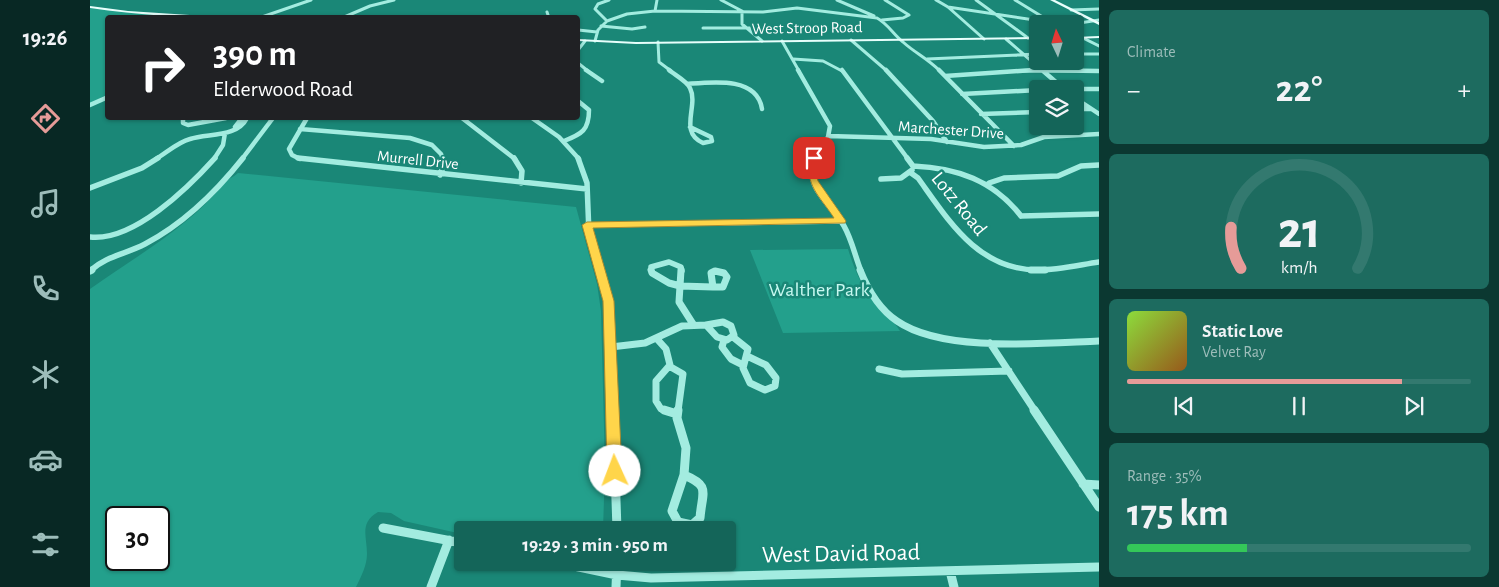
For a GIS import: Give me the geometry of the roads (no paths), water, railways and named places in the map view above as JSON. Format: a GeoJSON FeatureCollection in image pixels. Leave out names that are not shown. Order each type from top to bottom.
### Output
{"type":"FeatureCollection","features":[{"type":"Feature","properties":{"kind":"main road"},"geometry":{"type":"LineString","coordinates":[[1052,0],[1099,24]]}},
{"type":"Feature","properties":{"kind":"main road"},"geometry":{"type":"LineString","coordinates":[[90,7],[128,12],[181,15]]}},
{"type":"Feature","properties":{"kind":"main road"},"geometry":{"type":"LineString","coordinates":[[1084,37],[1099,37]]}},
{"type":"Feature","properties":{"kind":"main road","name":"West Stroop Road"},"geometry":{"type":"LineString","coordinates":[[580,40],[658,42],[1028,38]]}},
{"type":"Feature","properties":{"kind":"street"},"geometry":{"type":"LineString","coordinates":[[267,15],[312,0]]}},
{"type":"Feature","properties":{"kind":"street"},"geometry":{"type":"LineString","coordinates":[[272,13],[316,0]]}},
{"type":"Feature","properties":{"kind":"street"},"geometry":{"type":"LineString","coordinates":[[349,15],[370,6],[394,0]]}},
{"type":"Feature","properties":{"kind":"street"},"geometry":{"type":"LineString","coordinates":[[607,21],[598,14],[595,8],[598,4],[609,0]]}},
{"type":"Feature","properties":{"kind":"street"},"geometry":{"type":"LineString","coordinates":[[655,11],[657,0]]}},
{"type":"Feature","properties":{"kind":"street"},"geometry":{"type":"LineString","coordinates":[[721,0],[736,6],[742,11]]}},
{"type":"Feature","properties":{"kind":"street"},"geometry":{"type":"LineString","coordinates":[[837,0],[859,7],[882,20],[901,40],[927,59],[1014,146]]}},
{"type":"Feature","properties":{"kind":"street"},"geometry":{"type":"LineString","coordinates":[[882,20],[903,18],[909,15],[885,0]]}},
{"type":"Feature","properties":{"kind":"street"},"geometry":{"type":"LineString","coordinates":[[936,0],[948,7],[984,39]]}},
{"type":"Feature","properties":{"kind":"street"},"geometry":{"type":"LineString","coordinates":[[976,0],[1028,38]]}},
{"type":"Feature","properties":{"kind":"street"},"geometry":{"type":"LineString","coordinates":[[1015,0],[1040,15]]}},
{"type":"Feature","properties":{"kind":"street"},"geometry":{"type":"LineString","coordinates":[[948,7],[1029,19]]}},
{"type":"Feature","properties":{"kind":"street"},"geometry":{"type":"LineString","coordinates":[[594,41],[597,32],[607,21],[627,14],[655,11],[763,12],[797,8],[877,18]]}},
{"type":"Feature","properties":{"kind":"street"},"geometry":{"type":"LineString","coordinates":[[1071,10],[1099,9]]}},
{"type":"Feature","properties":{"kind":"street"},"geometry":{"type":"LineString","coordinates":[[280,15],[284,10]]}},
{"type":"Feature","properties":{"kind":"street"},"geometry":{"type":"LineString","coordinates":[[742,11],[741,21],[745,27],[762,41]]}},
{"type":"Feature","properties":{"kind":"street"},"geometry":{"type":"LineString","coordinates":[[1084,22],[1099,20]]}},
{"type":"Feature","properties":{"kind":"street"},"geometry":{"type":"LineString","coordinates":[[601,26],[626,29],[645,27]]}},
{"type":"Feature","properties":{"kind":"street"},"geometry":{"type":"LineString","coordinates":[[703,28],[770,28]]}},
{"type":"Feature","properties":{"kind":"street"},"geometry":{"type":"LineString","coordinates":[[580,30],[597,32]]}},
{"type":"Feature","properties":{"kind":"street"},"geometry":{"type":"LineString","coordinates":[[1006,39],[1029,60]]}},
{"type":"Feature","properties":{"kind":"street"},"geometry":{"type":"LineString","coordinates":[[851,40],[893,76],[933,121],[947,142]]}},
{"type":"Feature","properties":{"kind":"street"},"geometry":{"type":"LineString","coordinates":[[1084,40],[1099,46]]}},
{"type":"Feature","properties":{"kind":"street"},"geometry":{"type":"LineString","coordinates":[[580,47],[585,41]]}},
{"type":"Feature","properties":{"kind":"street"},"geometry":{"type":"LineString","coordinates":[[782,41],[829,124],[829,136],[814,158],[812,177],[818,190],[841,221],[863,281],[876,301],[892,317],[900,324],[924,334],[990,343],[1035,344],[1099,341]]}},
{"type":"Feature","properties":{"kind":"street"},"geometry":{"type":"LineString","coordinates":[[658,42],[658,61],[687,84],[692,94],[690,126],[698,142],[706,144],[712,141],[711,137],[690,126]]}},
{"type":"Feature","properties":{"kind":"street"},"geometry":{"type":"LineString","coordinates":[[927,59],[1029,54]]}},
{"type":"Feature","properties":{"kind":"street"},"geometry":{"type":"LineString","coordinates":[[1084,54],[1099,54]]}},
{"type":"Feature","properties":{"kind":"street","name":"Lotz Road"},"geometry":{"type":"LineString","coordinates":[[792,59],[820,60],[838,67],[892,138],[912,170],[968,245],[995,262],[1015,268],[1034,270],[1099,262]]}},
{"type":"Feature","properties":{"kind":"street"},"geometry":{"type":"LineString","coordinates":[[580,65],[583,69],[596,74],[602,80]]}},
{"type":"Feature","properties":{"kind":"street"},"geometry":{"type":"LineString","coordinates":[[944,76],[1044,70],[1099,71]]}},
{"type":"Feature","properties":{"kind":"street"},"geometry":{"type":"LineString","coordinates":[[1044,70],[1054,80]]}},
{"type":"Feature","properties":{"kind":"street"},"geometry":{"type":"LineString","coordinates":[[687,84],[718,81],[739,84],[755,92],[762,103],[762,108]]}},
{"type":"Feature","properties":{"kind":"street"},"geometry":{"type":"LineString","coordinates":[[1084,89],[1099,89]]}},
{"type":"Feature","properties":{"kind":"street"},"geometry":{"type":"LineString","coordinates":[[962,94],[1029,90]]}},
{"type":"Feature","properties":{"kind":"street"},"geometry":{"type":"LineString","coordinates":[[90,105],[105,98]]}},
{"type":"Feature","properties":{"kind":"street"},"geometry":{"type":"LineString","coordinates":[[564,141],[579,135],[589,123],[589,110],[580,103]]}},
{"type":"Feature","properties":{"kind":"street"},"geometry":{"type":"LineString","coordinates":[[1084,104],[1099,114]]}},
{"type":"Feature","properties":{"kind":"street"},"geometry":{"type":"LineString","coordinates":[[1084,109],[1099,109]]}},
{"type":"Feature","properties":{"kind":"street"},"geometry":{"type":"LineString","coordinates":[[981,114],[1029,112]]}},
{"type":"Feature","properties":{"kind":"street"},"geometry":{"type":"LineString","coordinates":[[183,120],[182,123],[188,124],[213,120]]}},
{"type":"Feature","properties":{"kind":"street"},"geometry":{"type":"LineString","coordinates":[[90,188],[142,168],[188,139],[225,133],[235,129],[244,120]]}},
{"type":"Feature","properties":{"kind":"street"},"geometry":{"type":"LineString","coordinates":[[90,271],[98,261],[144,245],[203,202],[236,169],[272,120]]}},
{"type":"Feature","properties":{"kind":"street","name":"Murrell Drive"},"geometry":{"type":"LineString","coordinates":[[307,120],[289,149],[292,155],[302,160],[586,189]]}},
{"type":"Feature","properties":{"kind":"street"},"geometry":{"type":"LineString","coordinates":[[465,120],[513,156],[522,171],[521,183]]}},
{"type":"Feature","properties":{"kind":"street"},"geometry":{"type":"LineString","coordinates":[[535,120],[564,141],[581,162],[586,189],[587,225],[608,301],[617,521]]}},
{"type":"Feature","properties":{"kind":"street"},"geometry":{"type":"LineString","coordinates":[[300,129],[425,142],[437,148],[443,157],[444,165],[440,174]]}},
{"type":"Feature","properties":{"kind":"street"},"geometry":{"type":"LineString","coordinates":[[90,237],[106,237],[130,228],[182,192],[196,179],[219,151],[226,138],[225,133]]}},
{"type":"Feature","properties":{"kind":"street","name":"Marchester Drive"},"geometry":{"type":"LineString","coordinates":[[829,136],[947,142],[977,147],[1014,146],[1044,137],[1099,134]]}},
{"type":"Feature","properties":{"kind":"street"},"geometry":{"type":"LineString","coordinates":[[989,183],[1004,178],[1058,176],[1082,166],[1099,165]]}},
{"type":"Feature","properties":{"kind":"street"},"geometry":{"type":"LineString","coordinates":[[882,179],[901,178],[912,170],[945,170],[989,183],[1004,195],[1020,218],[1099,214]]}},
{"type":"Feature","properties":{"kind":"street"},"geometry":{"type":"LineString","coordinates":[[587,225],[841,221]]}},
{"type":"Feature","properties":{"kind":"street"},"geometry":{"type":"LineString","coordinates":[[693,324],[679,302],[681,287],[682,274],[679,265],[669,262],[651,268],[652,273],[665,283],[681,287],[713,287]]}},
{"type":"Feature","properties":{"kind":"street"},"geometry":{"type":"LineString","coordinates":[[611,347],[636,345],[657,339],[676,328],[693,324],[706,326],[719,322],[728,323],[733,328],[733,337]]}},
{"type":"Feature","properties":{"kind":"street"},"geometry":{"type":"LineString","coordinates":[[706,326],[716,338],[724,340],[733,337]]}},
{"type":"Feature","properties":{"kind":"street"},"geometry":{"type":"LineString","coordinates":[[733,337],[747,346],[747,356],[743,365],[744,375],[756,388],[767,391],[777,383],[770,368],[747,356]]}},
{"type":"Feature","properties":{"kind":"street"},"geometry":{"type":"LineString","coordinates":[[657,339],[667,353],[669,366],[656,381],[656,400],[661,409],[677,414]]}},
{"type":"Feature","properties":{"kind":"street"},"geometry":{"type":"LineString","coordinates":[[724,340],[722,347],[728,357],[735,363],[743,365]]}},
{"type":"Feature","properties":{"kind":"street"},"geometry":{"type":"LineString","coordinates":[[990,343],[1099,507]]}},
{"type":"Feature","properties":{"kind":"street"},"geometry":{"type":"LineString","coordinates":[[669,366],[683,374],[677,414],[687,453],[684,475],[672,511],[678,522],[688,525],[700,518],[703,488],[699,481],[684,475]]}},
{"type":"Feature","properties":{"kind":"street"},"geometry":{"type":"LineString","coordinates":[[878,369],[902,374],[1009,371]]}},
{"type":"Feature","properties":{"kind":"street"},"geometry":{"type":"LineString","coordinates":[[1083,484],[1099,485]]}},
{"type":"Feature","properties":{"kind":"street"},"geometry":{"type":"LineString","coordinates":[[384,528],[454,541]]}},
{"type":"Feature","properties":{"kind":"street"},"geometry":{"type":"LineString","coordinates":[[431,587],[449,540]]}},
{"type":"Feature","properties":{"kind":"street","name":"West David Road"},"geometry":{"type":"LineString","coordinates":[[595,571],[617,576],[651,578],[1099,566]]}},
{"type":"Feature","properties":{"kind":"street"},"geometry":{"type":"LineString","coordinates":[[616,587],[617,571]]}},
{"type":"Feature","properties":{"kind":"street"},"geometry":{"type":"LineString","coordinates":[[950,571],[954,587]]}},
{"type":"Feature","properties":{"kind":"park label","name":"Walther Park"},"geometry":{"type":"Point","coordinates":[819,290]}}]}
